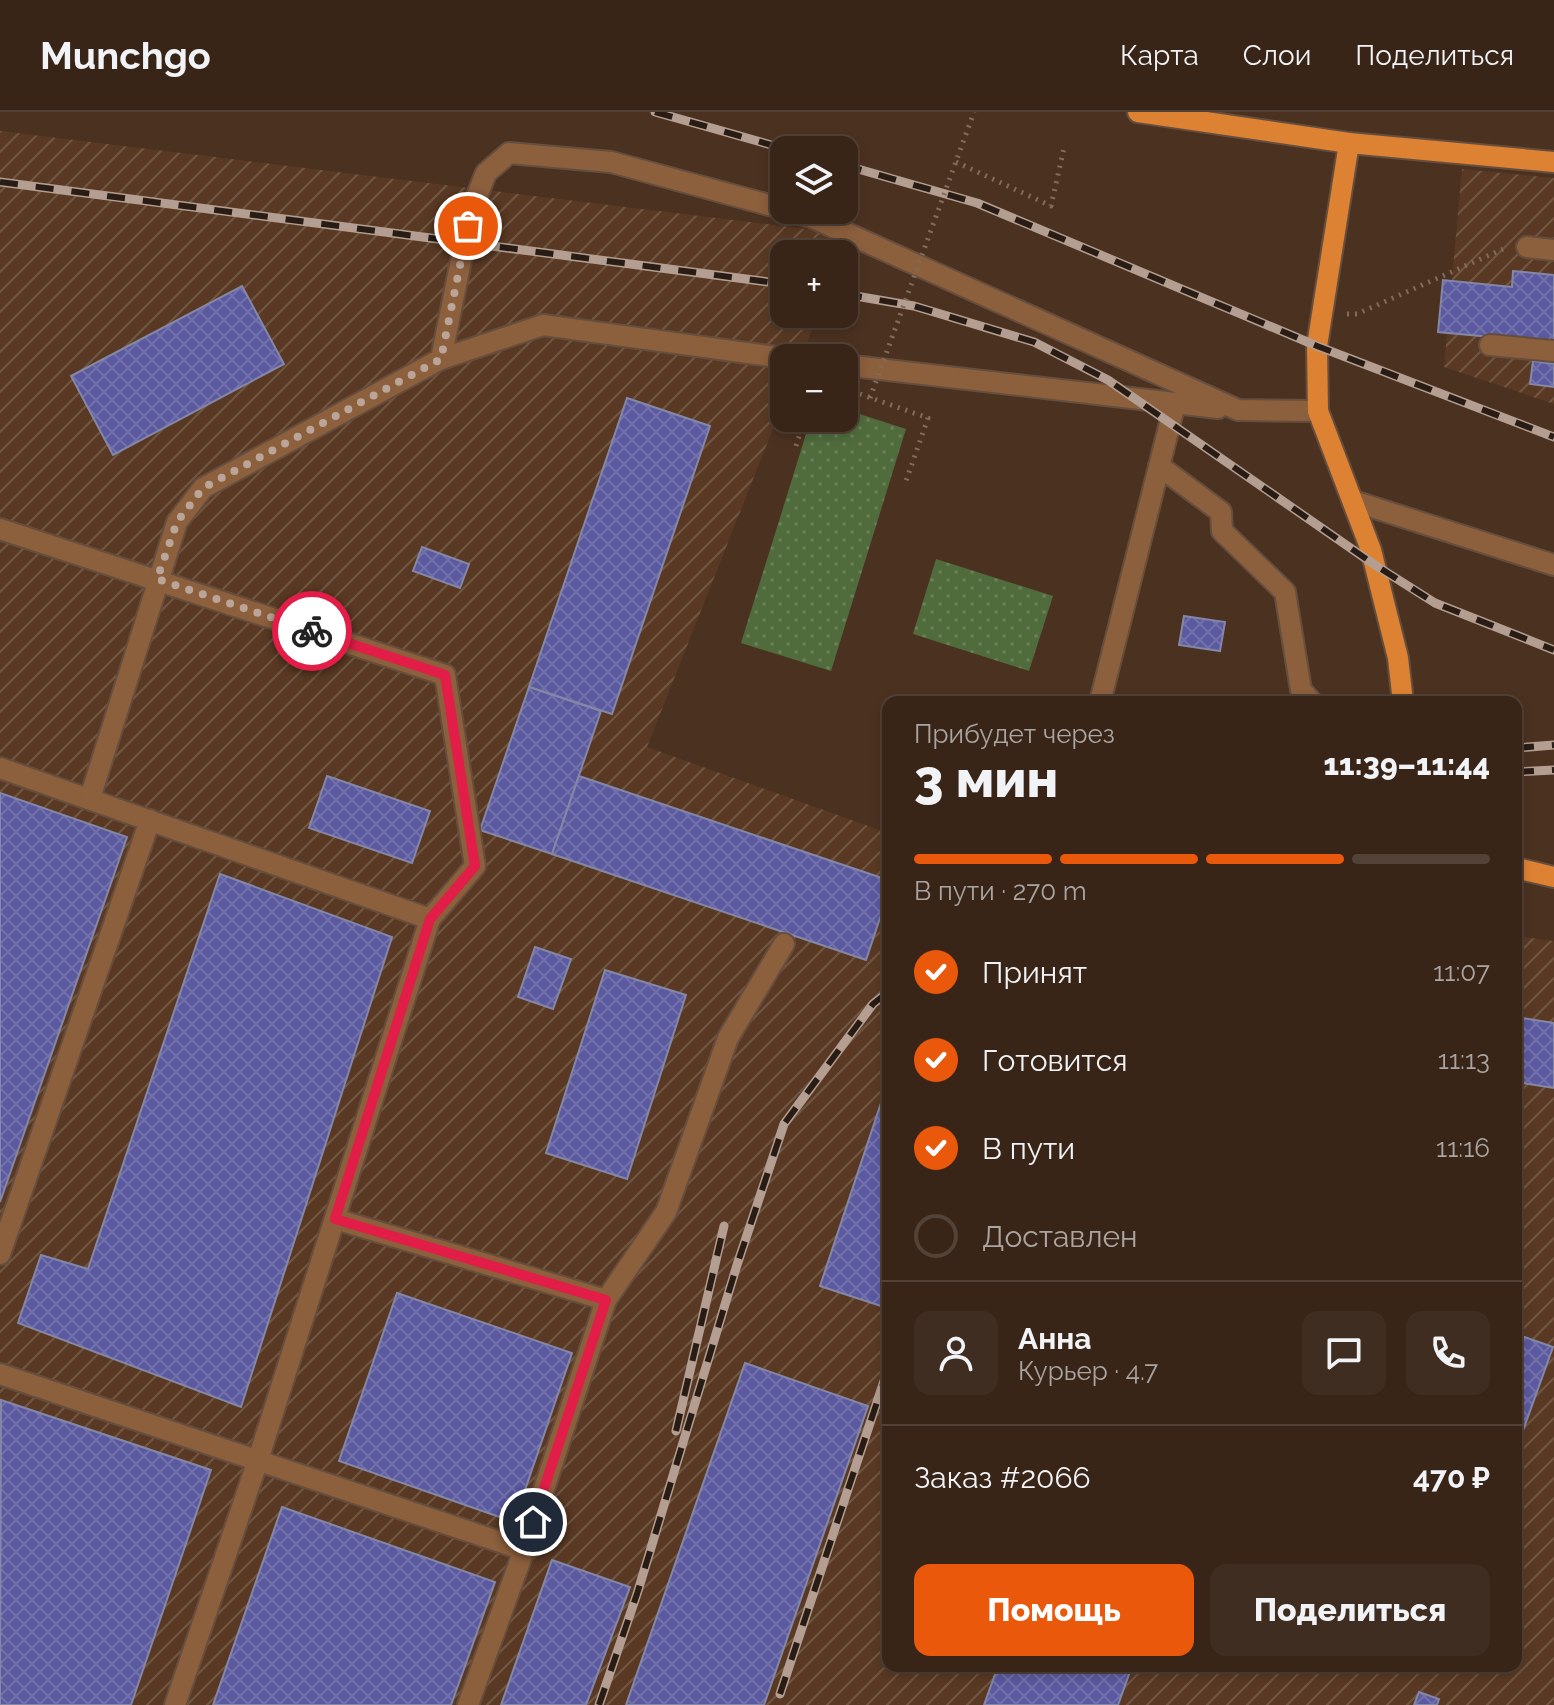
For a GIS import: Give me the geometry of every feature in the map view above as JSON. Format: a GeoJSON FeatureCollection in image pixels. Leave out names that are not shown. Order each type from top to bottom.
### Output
{"type":"FeatureCollection","features":[{"type":"Feature","properties":{"kind":"main road"},"geometry":{"type":"LineString","coordinates":[[1138,112],[1349,143],[1554,162]]}},
{"type":"Feature","properties":{"kind":"main road"},"geometry":{"type":"LineString","coordinates":[[1349,143],[1317,346],[1318,411],[1371,550],[1395,642],[1402,696]]}},
{"type":"Feature","properties":{"kind":"main road"},"geometry":{"type":"LineString","coordinates":[[1522,869],[1554,877]]}},
{"type":"Feature","properties":{"kind":"lane"},"geometry":{"type":"LineString","coordinates":[[441,359],[471,211],[486,173],[509,153],[611,162],[770,206]]}},
{"type":"Feature","properties":{"kind":"lane"},"geometry":{"type":"LineString","coordinates":[[826,224],[1238,410]]}},
{"type":"Feature","properties":{"kind":"lane"},"geometry":{"type":"LineString","coordinates":[[1527,247],[1554,250]]}},
{"type":"Feature","properties":{"kind":"lane"},"geometry":{"type":"LineString","coordinates":[[90,798],[177,522],[203,488],[441,359],[543,325],[770,356]]}},
{"type":"Feature","properties":{"kind":"lane"},"geometry":{"type":"LineString","coordinates":[[1490,345],[1554,351]]}},
{"type":"Feature","properties":{"kind":"lane"},"geometry":{"type":"LineString","coordinates":[[858,367],[1238,410],[1318,411]]}},
{"type":"Feature","properties":{"kind":"lane"},"geometry":{"type":"LineString","coordinates":[[1102,696],[1175,403]]}},
{"type":"Feature","properties":{"kind":"lane"},"geometry":{"type":"LineString","coordinates":[[1159,466],[1221,512],[1222,531],[1285,592],[1301,690],[1306,696]]}},
{"type":"Feature","properties":{"kind":"lane"},"geometry":{"type":"LineString","coordinates":[[1353,501],[1554,565]]}},
{"type":"Feature","properties":{"kind":"lane"},"geometry":{"type":"LineString","coordinates":[[0,529],[445,675],[475,866],[430,919],[258,1460],[175,1705]]}},
{"type":"Feature","properties":{"kind":"lane"},"geometry":{"type":"LineString","coordinates":[[0,768],[430,919]]}},
{"type":"Feature","properties":{"kind":"lane"},"geometry":{"type":"LineString","coordinates":[[0,1254],[150,820]]}},
{"type":"Feature","properties":{"kind":"lane"},"geometry":{"type":"LineString","coordinates":[[468,1705],[524,1550],[606,1300],[666,1212],[728,1038],[784,944]]}},
{"type":"Feature","properties":{"kind":"lane"},"geometry":{"type":"LineString","coordinates":[[335,1219],[606,1300]]}},
{"type":"Feature","properties":{"kind":"lane"},"geometry":{"type":"LineString","coordinates":[[0,1374],[524,1550]]}},
{"type":"Feature","properties":{"kind":"path"},"geometry":{"type":"LineString","coordinates":[[906,481],[928,418],[870,398],[974,112]]}},
{"type":"Feature","properties":{"kind":"path"},"geometry":{"type":"LineString","coordinates":[[956,162],[1051,206],[1064,148]]}},
{"type":"Feature","properties":{"kind":"path"},"geometry":{"type":"LineString","coordinates":[[1322,313],[1357,314],[1500,249],[1527,247]]}},
{"type":"Feature","properties":{"kind":"path"},"geometry":{"type":"LineString","coordinates":[[796,446],[800,432]]}},
{"type":"Feature","properties":{"kind":"shaded area"},"geometry":{"type":"Polygon","coordinates":[[[0,131],[824,231],[827,240],[770,240],[770,328],[813,328],[806,344],[770,344],[772,432],[647,747],[882,831],[882,1672],[1522,1672],[1522,937],[1554,941],[1554,1705],[0,1705],[0,131]]]}},
{"type":"Feature","properties":{"kind":"shaded area"},"geometry":{"type":"Polygon","coordinates":[[[1462,169],[1554,178],[1554,404],[1444,367],[1462,169]]]}},
{"type":"Feature","properties":{"kind":"green space"},"geometry":{"type":"Polygon","coordinates":[[[858,414],[906,429],[831,671],[741,643],[807,432],[858,432],[858,414]]]}},
{"type":"Feature","properties":{"kind":"green space"},"geometry":{"type":"Polygon","coordinates":[[[936,559],[1053,596],[1029,671],[913,634],[936,559]]]}},
{"type":"Feature","properties":{"kind":"building"},"geometry":{"type":"Polygon","coordinates":[[[1513,271],[1554,275],[1554,343],[1438,332],[1443,280],[1512,287],[1513,271]]]}},
{"type":"Feature","properties":{"kind":"building"},"geometry":{"type":"Polygon","coordinates":[[[242,286],[284,364],[113,455],[71,376],[242,286]]]}},
{"type":"Feature","properties":{"kind":"building"},"geometry":{"type":"Polygon","coordinates":[[[1533,361],[1554,364],[1554,387],[1530,384],[1533,361]]]}},
{"type":"Feature","properties":{"kind":"building"},"geometry":{"type":"Polygon","coordinates":[[[627,398],[710,426],[612,714],[529,687],[627,398]]]}},
{"type":"Feature","properties":{"kind":"building"},"geometry":{"type":"Polygon","coordinates":[[[422,547],[469,564],[460,588],[413,571],[422,547]]]}},
{"type":"Feature","properties":{"kind":"building"},"geometry":{"type":"Polygon","coordinates":[[[1184,616],[1225,622],[1220,651],[1179,645],[1184,616]]]}},
{"type":"Feature","properties":{"kind":"building"},"geometry":{"type":"Polygon","coordinates":[[[529,687],[601,711],[552,854],[480,830],[529,687]]]}},
{"type":"Feature","properties":{"kind":"building"},"geometry":{"type":"Polygon","coordinates":[[[327,776],[430,811],[412,863],[309,828],[327,776]]]}},
{"type":"Feature","properties":{"kind":"building"},"geometry":{"type":"Polygon","coordinates":[[[579,776],[882,878],[882,912],[866,960],[552,854],[579,776]]]}},
{"type":"Feature","properties":{"kind":"building"},"geometry":{"type":"Polygon","coordinates":[[[0,793],[127,837],[0,1202],[0,793]]]}},
{"type":"Feature","properties":{"kind":"building"},"geometry":{"type":"Polygon","coordinates":[[[220,874],[392,937],[241,1407],[18,1323],[41,1255],[88,1269],[220,874]]]}},
{"type":"Feature","properties":{"kind":"building"},"geometry":{"type":"Polygon","coordinates":[[[535,947],[571,959],[553,1009],[518,997],[535,947]]]}},
{"type":"Feature","properties":{"kind":"building"},"geometry":{"type":"Polygon","coordinates":[[[605,970],[686,995],[627,1179],[546,1153],[605,970]]]}},
{"type":"Feature","properties":{"kind":"building"},"geometry":{"type":"Polygon","coordinates":[[[1522,1018],[1554,1023],[1554,1088],[1522,1083],[1522,1018]]]}},
{"type":"Feature","properties":{"kind":"building"},"geometry":{"type":"Polygon","coordinates":[[[882,1100],[882,1306],[820,1286],[882,1100]]]}},
{"type":"Feature","properties":{"kind":"building"},"geometry":{"type":"Polygon","coordinates":[[[397,1293],[572,1353],[514,1522],[339,1461],[397,1293]]]}},
{"type":"Feature","properties":{"kind":"building"},"geometry":{"type":"Polygon","coordinates":[[[1522,1336],[1553,1347],[1522,1433],[1522,1336]]]}},
{"type":"Feature","properties":{"kind":"building"},"geometry":{"type":"Polygon","coordinates":[[[745,1363],[868,1406],[764,1705],[626,1705],[745,1363]]]}},
{"type":"Feature","properties":{"kind":"building"},"geometry":{"type":"Polygon","coordinates":[[[1,1400],[211,1470],[131,1705],[0,1705],[1,1400]]]}},
{"type":"Feature","properties":{"kind":"building"},"geometry":{"type":"Polygon","coordinates":[[[282,1507],[495,1582],[451,1705],[213,1705],[282,1507]]]}},
{"type":"Feature","properties":{"kind":"building"},"geometry":{"type":"Polygon","coordinates":[[[552,1560],[630,1587],[586,1705],[501,1705],[552,1560]]]}},
{"type":"Feature","properties":{"kind":"building"},"geometry":{"type":"Polygon","coordinates":[[[996,1672],[1130,1672],[1118,1705],[984,1705],[996,1672]]]}},
{"type":"Feature","properties":{"kind":"building"},"geometry":{"type":"Polygon","coordinates":[[[1419,1692],[1439,1699],[1437,1705],[1414,1705],[1419,1692]]]}},
{"type":"Feature","properties":{"kind":"railway"},"geometry":{"type":"LineString","coordinates":[[655,112],[770,145]]}},
{"type":"Feature","properties":{"kind":"railway"},"geometry":{"type":"LineString","coordinates":[[858,169],[977,203],[1317,346],[1554,437]]}},
{"type":"Feature","properties":{"kind":"railway"},"geometry":{"type":"LineString","coordinates":[[0,182],[770,282]]}},
{"type":"Feature","properties":{"kind":"railway"},"geometry":{"type":"LineString","coordinates":[[858,296],[914,306],[1034,342],[1108,380],[1375,565],[1435,603],[1554,650]]}},
{"type":"Feature","properties":{"kind":"railway"},"geometry":{"type":"LineString","coordinates":[[1522,748],[1554,745]]}},
{"type":"Feature","properties":{"kind":"railway"},"geometry":{"type":"LineString","coordinates":[[1522,772],[1554,770]]}},
{"type":"Feature","properties":{"kind":"railway"},"geometry":{"type":"LineString","coordinates":[[599,1705],[637,1594],[737,1265],[784,1124],[873,1004],[882,997]]}},
{"type":"Feature","properties":{"kind":"railway"},"geometry":{"type":"LineString","coordinates":[[676,1431],[724,1226]]}},
{"type":"Feature","properties":{"kind":"railway"},"geometry":{"type":"LineString","coordinates":[[780,1694],[882,1387]]}},
{"type":"Feature","properties":{"kind":"way so far"},"geometry":{"type":"LineString","coordinates":[[312,631],[157,579],[177,522],[203,488],[441,359],[468,226]]}},
{"type":"Feature","properties":{"kind":"route"},"geometry":{"type":"LineString","coordinates":[[312,631],[445,675],[475,866],[430,919],[335,1219],[606,1300],[533,1522]]}}]}
